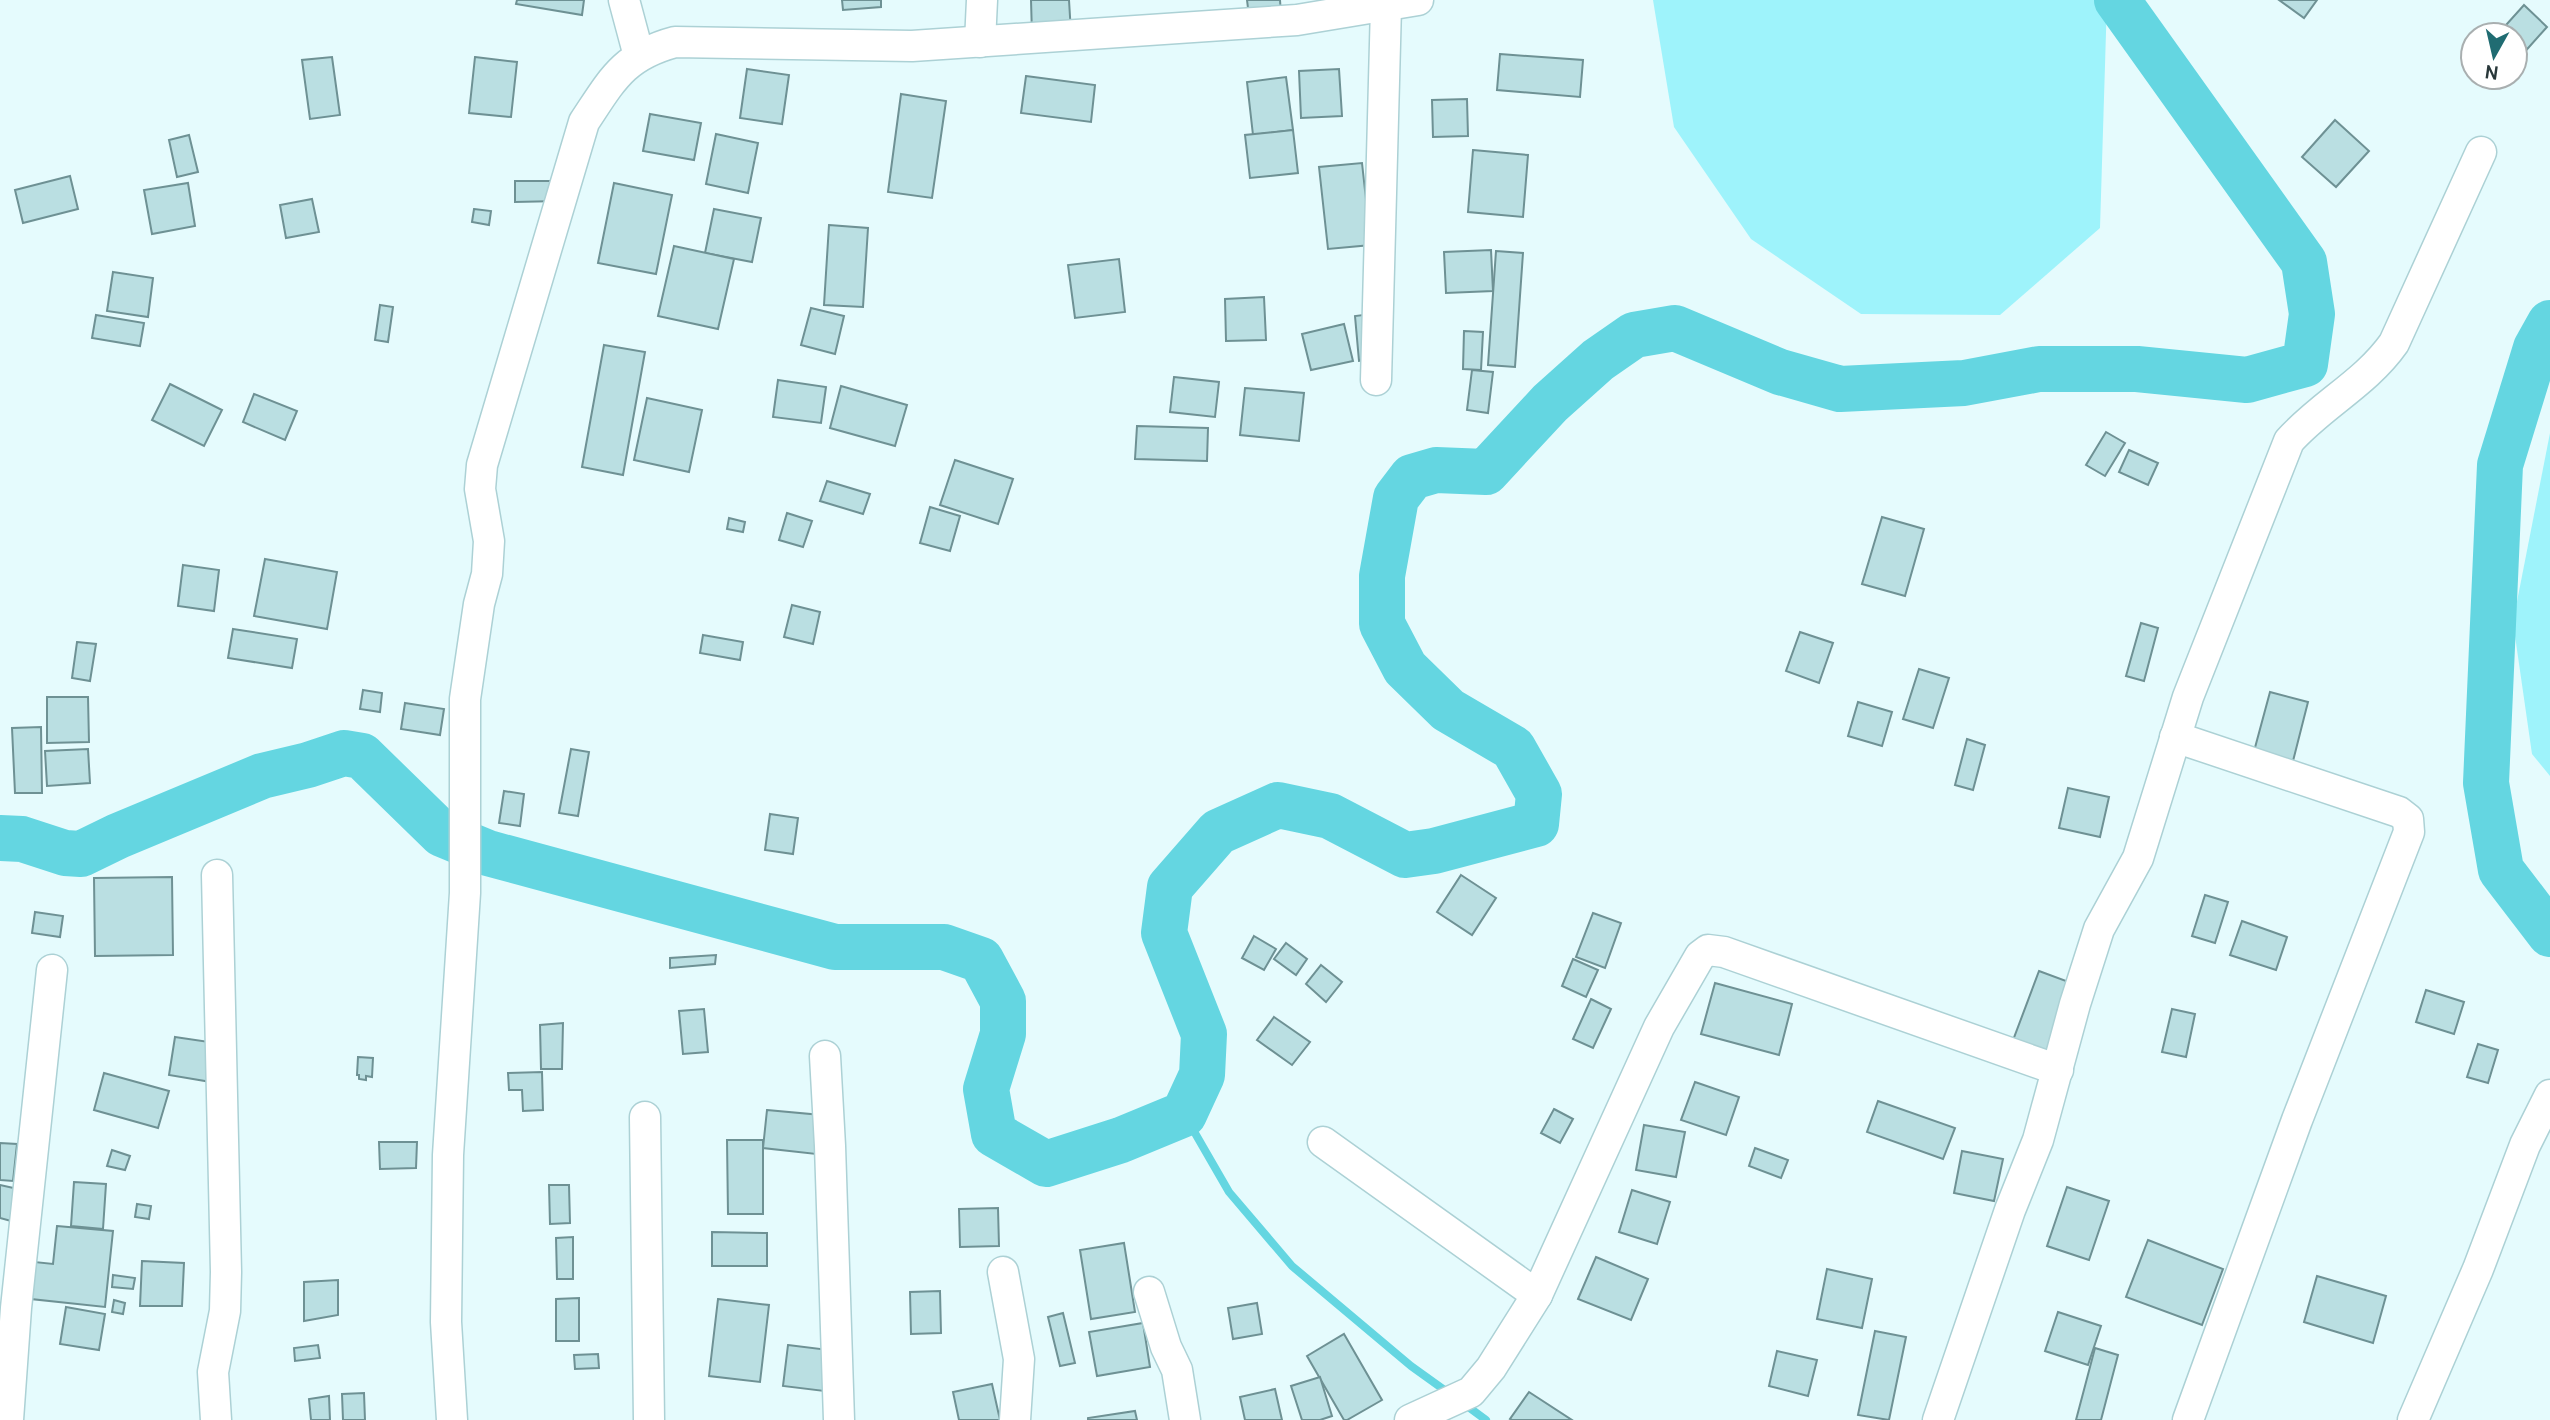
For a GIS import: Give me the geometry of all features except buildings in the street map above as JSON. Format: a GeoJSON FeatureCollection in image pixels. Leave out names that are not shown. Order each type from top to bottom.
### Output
{"type":"FeatureCollection","features":[{"type":"Feature","properties":{"kind":"street"},"geometry":{"type":"LineString","coordinates":[[624,0],[639,56]]}},
{"type":"Feature","properties":{"kind":"street"},"geometry":{"type":"LineString","coordinates":[[979,42],[982,0]]}},
{"type":"Feature","properties":{"kind":"street"},"geometry":{"type":"LineString","coordinates":[[452,1420],[446,1322],[448,1155],[465,894],[466,699],[479,604],[487,574],[489,541],[480,489],[482,465],[584,122],[612,79],[652,48],[675,42],[912,46],[1297,20],[1418,0]]}},
{"type":"Feature","properties":{"kind":"street"},"geometry":{"type":"LineString","coordinates":[[1376,380],[1385,6]]}},
{"type":"Feature","properties":{"kind":"street"},"geometry":{"type":"LineString","coordinates":[[1938,1420],[2010,1210],[2038,1140],[2075,1004],[2099,929],[2138,858],[2188,697],[2288,441],[2303,425],[2355,385],[2384,357],[2394,343],[2481,152]]}},
{"type":"Feature","properties":{"kind":"street"},"geometry":{"type":"LineString","coordinates":[[2175,737],[2399,812],[2407,819],[2409,832],[2297,1120],[2188,1420]]}},
{"type":"Feature","properties":{"kind":"street"},"geometry":{"type":"LineString","coordinates":[[216,1420],[214,1372],[225,1311],[226,1272],[217,875]]}},
{"type":"Feature","properties":{"kind":"street"},"geometry":{"type":"LineString","coordinates":[[1410,1420],[1444,1413],[1471,1392],[1491,1368],[1537,1295],[1659,1027],[1700,956],[1708,950],[1724,951],[2058,1070]]}},
{"type":"Feature","properties":{"kind":"street"},"geometry":{"type":"LineString","coordinates":[[8,1420],[16,1308],[52,970]]}},
{"type":"Feature","properties":{"kind":"street"},"geometry":{"type":"LineString","coordinates":[[825,1056],[839,1420]]}},
{"type":"Feature","properties":{"kind":"street"},"geometry":{"type":"LineString","coordinates":[[2413,1420],[2478,1269],[2525,1145],[2550,1096]]}},
{"type":"Feature","properties":{"kind":"street"},"geometry":{"type":"LineString","coordinates":[[645,1117],[649,1420]]}},
{"type":"Feature","properties":{"kind":"street"},"geometry":{"type":"LineString","coordinates":[[1323,1142],[1537,1295]]}},
{"type":"Feature","properties":{"kind":"street"},"geometry":{"type":"LineString","coordinates":[[1003,1272],[1019,1359],[1015,1420]]}},
{"type":"Feature","properties":{"kind":"street"},"geometry":{"type":"LineString","coordinates":[[1149,1292],[1166,1347],[1177,1370],[1185,1420]]}},
{"type":"Feature","properties":{"kind":"shaded area"},"geometry":{"type":"Polygon","coordinates":[[[1653,0],[2107,0],[2100,228],[2000,315],[1861,314],[1751,239],[1674,127],[1653,0]]]}},
{"type":"Feature","properties":{"kind":"shaded area"},"geometry":{"type":"Polygon","coordinates":[[[2550,433],[2550,776],[2532,754],[2513,622],[2550,433]]]}},
{"type":"Feature","properties":{"kind":"waterway"},"geometry":{"type":"LineString","coordinates":[[0,838],[22,839],[65,853],[81,854],[262,776],[344,753],[362,756],[442,834],[488,853],[835,947],[944,947],[981,960],[1003,1001],[1003,1034],[986,1089],[994,1134],[1046,1164],[1121,1140],[1184,1114],[1202,1075],[1204,1034],[1164,933],[1170,887],[1218,832],[1278,805],[1330,816],[1405,855],[1434,851],[1536,824],[1539,794],[1513,748],[1448,710],[1405,668],[1382,624],[1382,576],[1396,498],[1412,477],[1436,470],[1486,472],[1550,403],[1598,360],[1634,335],[1675,328],[1780,372],[1840,389],[1964,383],[2039,369],[2137,369],[2247,380],[2305,364],[2312,314],[2304,262],[2117,0]]}},
{"type":"Feature","properties":{"kind":"waterway"},"geometry":{"type":"LineString","coordinates":[[2550,323],[2536,348],[2500,465],[2486,783],[2501,870],[2550,934]]}},
{"type":"Feature","properties":{"kind":"waterway"},"geometry":{"type":"LineString","coordinates":[[1184,1114],[1229,1192],[1292,1266],[1411,1366],[1450,1394]]}},
{"type":"Feature","properties":{"kind":"waterway"},"geometry":{"type":"LineString","coordinates":[[1463,1403],[1486,1420]]}}]}
